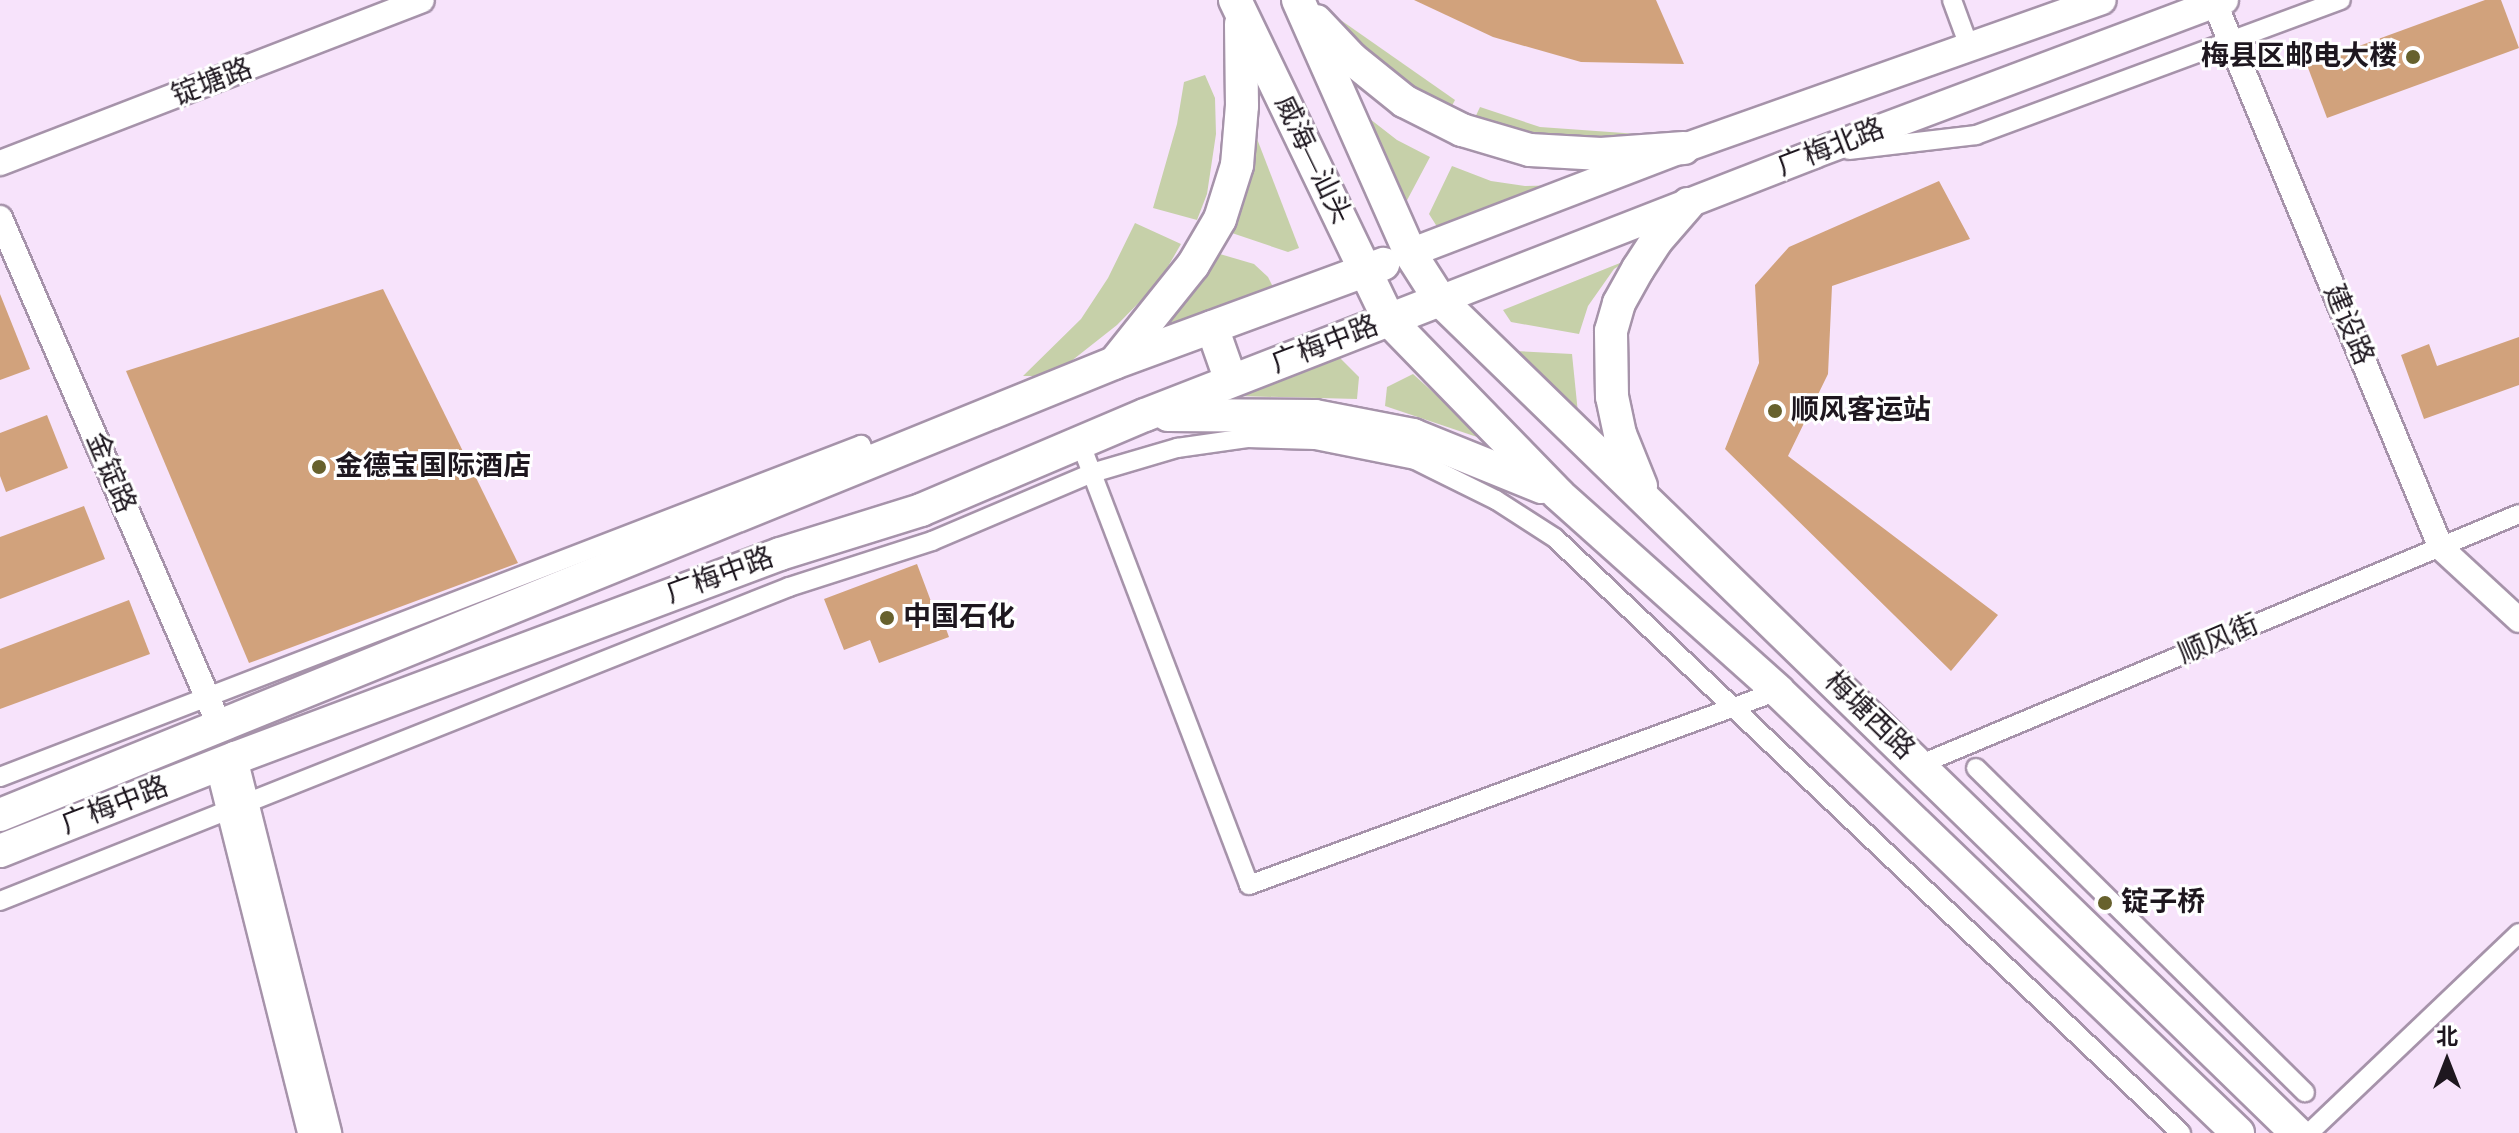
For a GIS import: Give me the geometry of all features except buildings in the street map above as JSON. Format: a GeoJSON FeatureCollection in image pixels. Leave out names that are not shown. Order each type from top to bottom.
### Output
{"type":"FeatureCollection","features":[{"type":"Feature","properties":{"kind":"highway"},"geometry":{"type":"LineString","coordinates":[[1299,2],[1352,59],[1404,101],[1462,130],[1530,150],[1601,154],[1684,148]]}},
{"type":"Feature","properties":{"kind":"highway","name":"威海—汕头"},"geometry":{"type":"LineString","coordinates":[[1299,2],[1410,253],[1440,300]]}},
{"type":"Feature","properties":{"kind":"highway"},"geometry":{"type":"LineString","coordinates":[[1114,363],[1193,265],[1220,219],[1237,165],[1242,106],[1237,6]]}},
{"type":"Feature","properties":{"kind":"highway","name":"威海—汕头"},"geometry":{"type":"LineString","coordinates":[[1237,6],[1389,320]]}},
{"type":"Feature","properties":{"kind":"highway"},"geometry":{"type":"LineString","coordinates":[[1645,496],[1620,434],[1612,397],[1611,331],[1619,303],[1638,269],[1656,241],[1688,204]]}},
{"type":"Feature","properties":{"kind":"highway","name":"广梅中路"},"geometry":{"type":"LineString","coordinates":[[0,815],[221,729],[1114,363],[1410,253]]}},
{"type":"Feature","properties":{"kind":"highway","name":"广梅中路"},"geometry":{"type":"LineString","coordinates":[[0,851],[226,762],[780,554],[921,510],[1145,415],[1440,300]]}},
{"type":"Feature","properties":{"kind":"highway","name":"梅塘西路"},"geometry":{"type":"LineString","coordinates":[[1440,300],[2297,1133]]}},
{"type":"Feature","properties":{"kind":"highway","name":"梅塘西路"},"geometry":{"type":"LineString","coordinates":[[1389,320],[1558,494],[1778,691],[2238,1133]]}},
{"type":"Feature","properties":{"kind":"highway"},"geometry":{"type":"LineString","coordinates":[[1212,327],[1231,381]]}},
{"type":"Feature","properties":{"kind":"highway"},"geometry":{"type":"LineString","coordinates":[[1145,415],[1246,413],[1315,416],[1413,435],[1558,494]]}},
{"type":"Feature","properties":{"kind":"main road","name":"广梅北路"},"geometry":{"type":"LineString","coordinates":[[1410,253],[1684,148],[2102,0]]}},
{"type":"Feature","properties":{"kind":"main road","name":"广梅北路"},"geometry":{"type":"LineString","coordinates":[[1440,300],[1814,154],[2220,2]]}},
{"type":"Feature","properties":{"kind":"street","name":"锭塘路"},"geometry":{"type":"LineString","coordinates":[[0,163],[422,0]]}},
{"type":"Feature","properties":{"kind":"street"},"geometry":{"type":"LineString","coordinates":[[1952,0],[1970,49]]}},
{"type":"Feature","properties":{"kind":"street"},"geometry":{"type":"LineString","coordinates":[[1814,154],[1976,135],[2341,0]]}},
{"type":"Feature","properties":{"kind":"street","name":"建设路"},"geometry":{"type":"LineString","coordinates":[[2220,2],[2230,41],[2441,548],[2519,620]]}},
{"type":"Feature","properties":{"kind":"street","name":"金锭路"},"geometry":{"type":"LineString","coordinates":[[0,218],[221,729]]}},
{"type":"Feature","properties":{"kind":"street"},"geometry":{"type":"LineString","coordinates":[[0,901],[789,587],[932,541],[1092,473],[1177,448],[1247,438],[1315,440],[1415,460],[1496,500],[1555,538],[2181,1133]]}},
{"type":"Feature","properties":{"kind":"street"},"geometry":{"type":"LineString","coordinates":[[1080,442],[1249,885],[1778,691]]}},
{"type":"Feature","properties":{"kind":"street"},"geometry":{"type":"LineString","coordinates":[[0,777],[861,445],[869,463]]}},
{"type":"Feature","properties":{"kind":"street","name":"顺风街"},"geometry":{"type":"LineString","coordinates":[[1919,765],[2519,514]]}},
{"type":"Feature","properties":{"kind":"street"},"geometry":{"type":"LineString","coordinates":[[226,762],[329,1133]]}},
{"type":"Feature","properties":{"kind":"street"},"geometry":{"type":"LineString","coordinates":[[1976,768],[2305,1092]]}},
{"type":"Feature","properties":{"kind":"street"},"geometry":{"type":"LineString","coordinates":[[237,805],[310,1133]]}},
{"type":"Feature","properties":{"kind":"street"},"geometry":{"type":"LineString","coordinates":[[2309,1133],[2519,933]]}},
{"type":"Feature","properties":{"kind":"green space"},"geometry":{"type":"Polygon","coordinates":[[[1312,0],[1455,100],[1439,131],[1312,0]]]}},
{"type":"Feature","properties":{"kind":"green space"},"geometry":{"type":"Polygon","coordinates":[[[1205,75],[1215,98],[1216,134],[1207,194],[1197,220],[1153,208],[1177,124],[1184,82],[1205,75]]]}},
{"type":"Feature","properties":{"kind":"green space"},"geometry":{"type":"Polygon","coordinates":[[[1352,105],[1397,140],[1430,157],[1404,206],[1352,105]]]}},
{"type":"Feature","properties":{"kind":"green space"},"geometry":{"type":"Polygon","coordinates":[[[1480,107],[1540,127],[1652,135],[1634,145],[1465,139],[1480,107]]]}},
{"type":"Feature","properties":{"kind":"green space"},"geometry":{"type":"Polygon","coordinates":[[[1249,118],[1299,248],[1288,252],[1223,230],[1249,118]]]}},
{"type":"Feature","properties":{"kind":"green space"},"geometry":{"type":"Polygon","coordinates":[[[1452,166],[1491,181],[1525,186],[1571,185],[1441,233],[1429,214],[1452,166]]]}},
{"type":"Feature","properties":{"kind":"green space"},"geometry":{"type":"Polygon","coordinates":[[[1135,223],[1181,244],[1159,282],[1117,325],[1065,366],[1041,376],[1023,376],[1081,319],[1108,278],[1135,223]]]}},
{"type":"Feature","properties":{"kind":"green space"},"geometry":{"type":"Polygon","coordinates":[[[1213,252],[1254,264],[1268,277],[1276,293],[1143,345],[1213,252]]]}},
{"type":"Feature","properties":{"kind":"green space"},"geometry":{"type":"Polygon","coordinates":[[[1630,259],[1614,269],[1588,306],[1579,334],[1511,322],[1503,310],[1630,259]]]}},
{"type":"Feature","properties":{"kind":"green space"},"geometry":{"type":"Polygon","coordinates":[[[1515,351],[1572,354],[1580,433],[1515,351]]]}},
{"type":"Feature","properties":{"kind":"green space"},"geometry":{"type":"Polygon","coordinates":[[[1339,357],[1359,377],[1357,399],[1237,396],[1339,357]]]}},
{"type":"Feature","properties":{"kind":"green space"},"geometry":{"type":"Polygon","coordinates":[[[1413,374],[1486,440],[1385,406],[1387,387],[1413,374]]]}},
{"type":"Feature","properties":{"kind":"place","name":"梅县区邮电大楼"},"geometry":{"type":"Point","coordinates":[2413,57]}},
{"type":"Feature","properties":{"kind":"place","name":"顺风客运站"},"geometry":{"type":"Point","coordinates":[1775,411]}},
{"type":"Feature","properties":{"kind":"place","name":"金德宝国际酒店"},"geometry":{"type":"Point","coordinates":[319,467]}},
{"type":"Feature","properties":{"kind":"place","name":"中国石化"},"geometry":{"type":"Point","coordinates":[887,618]}},
{"type":"Feature","properties":{"kind":"place","name":"锭子桥"},"geometry":{"type":"Point","coordinates":[2105,903]}}]}
